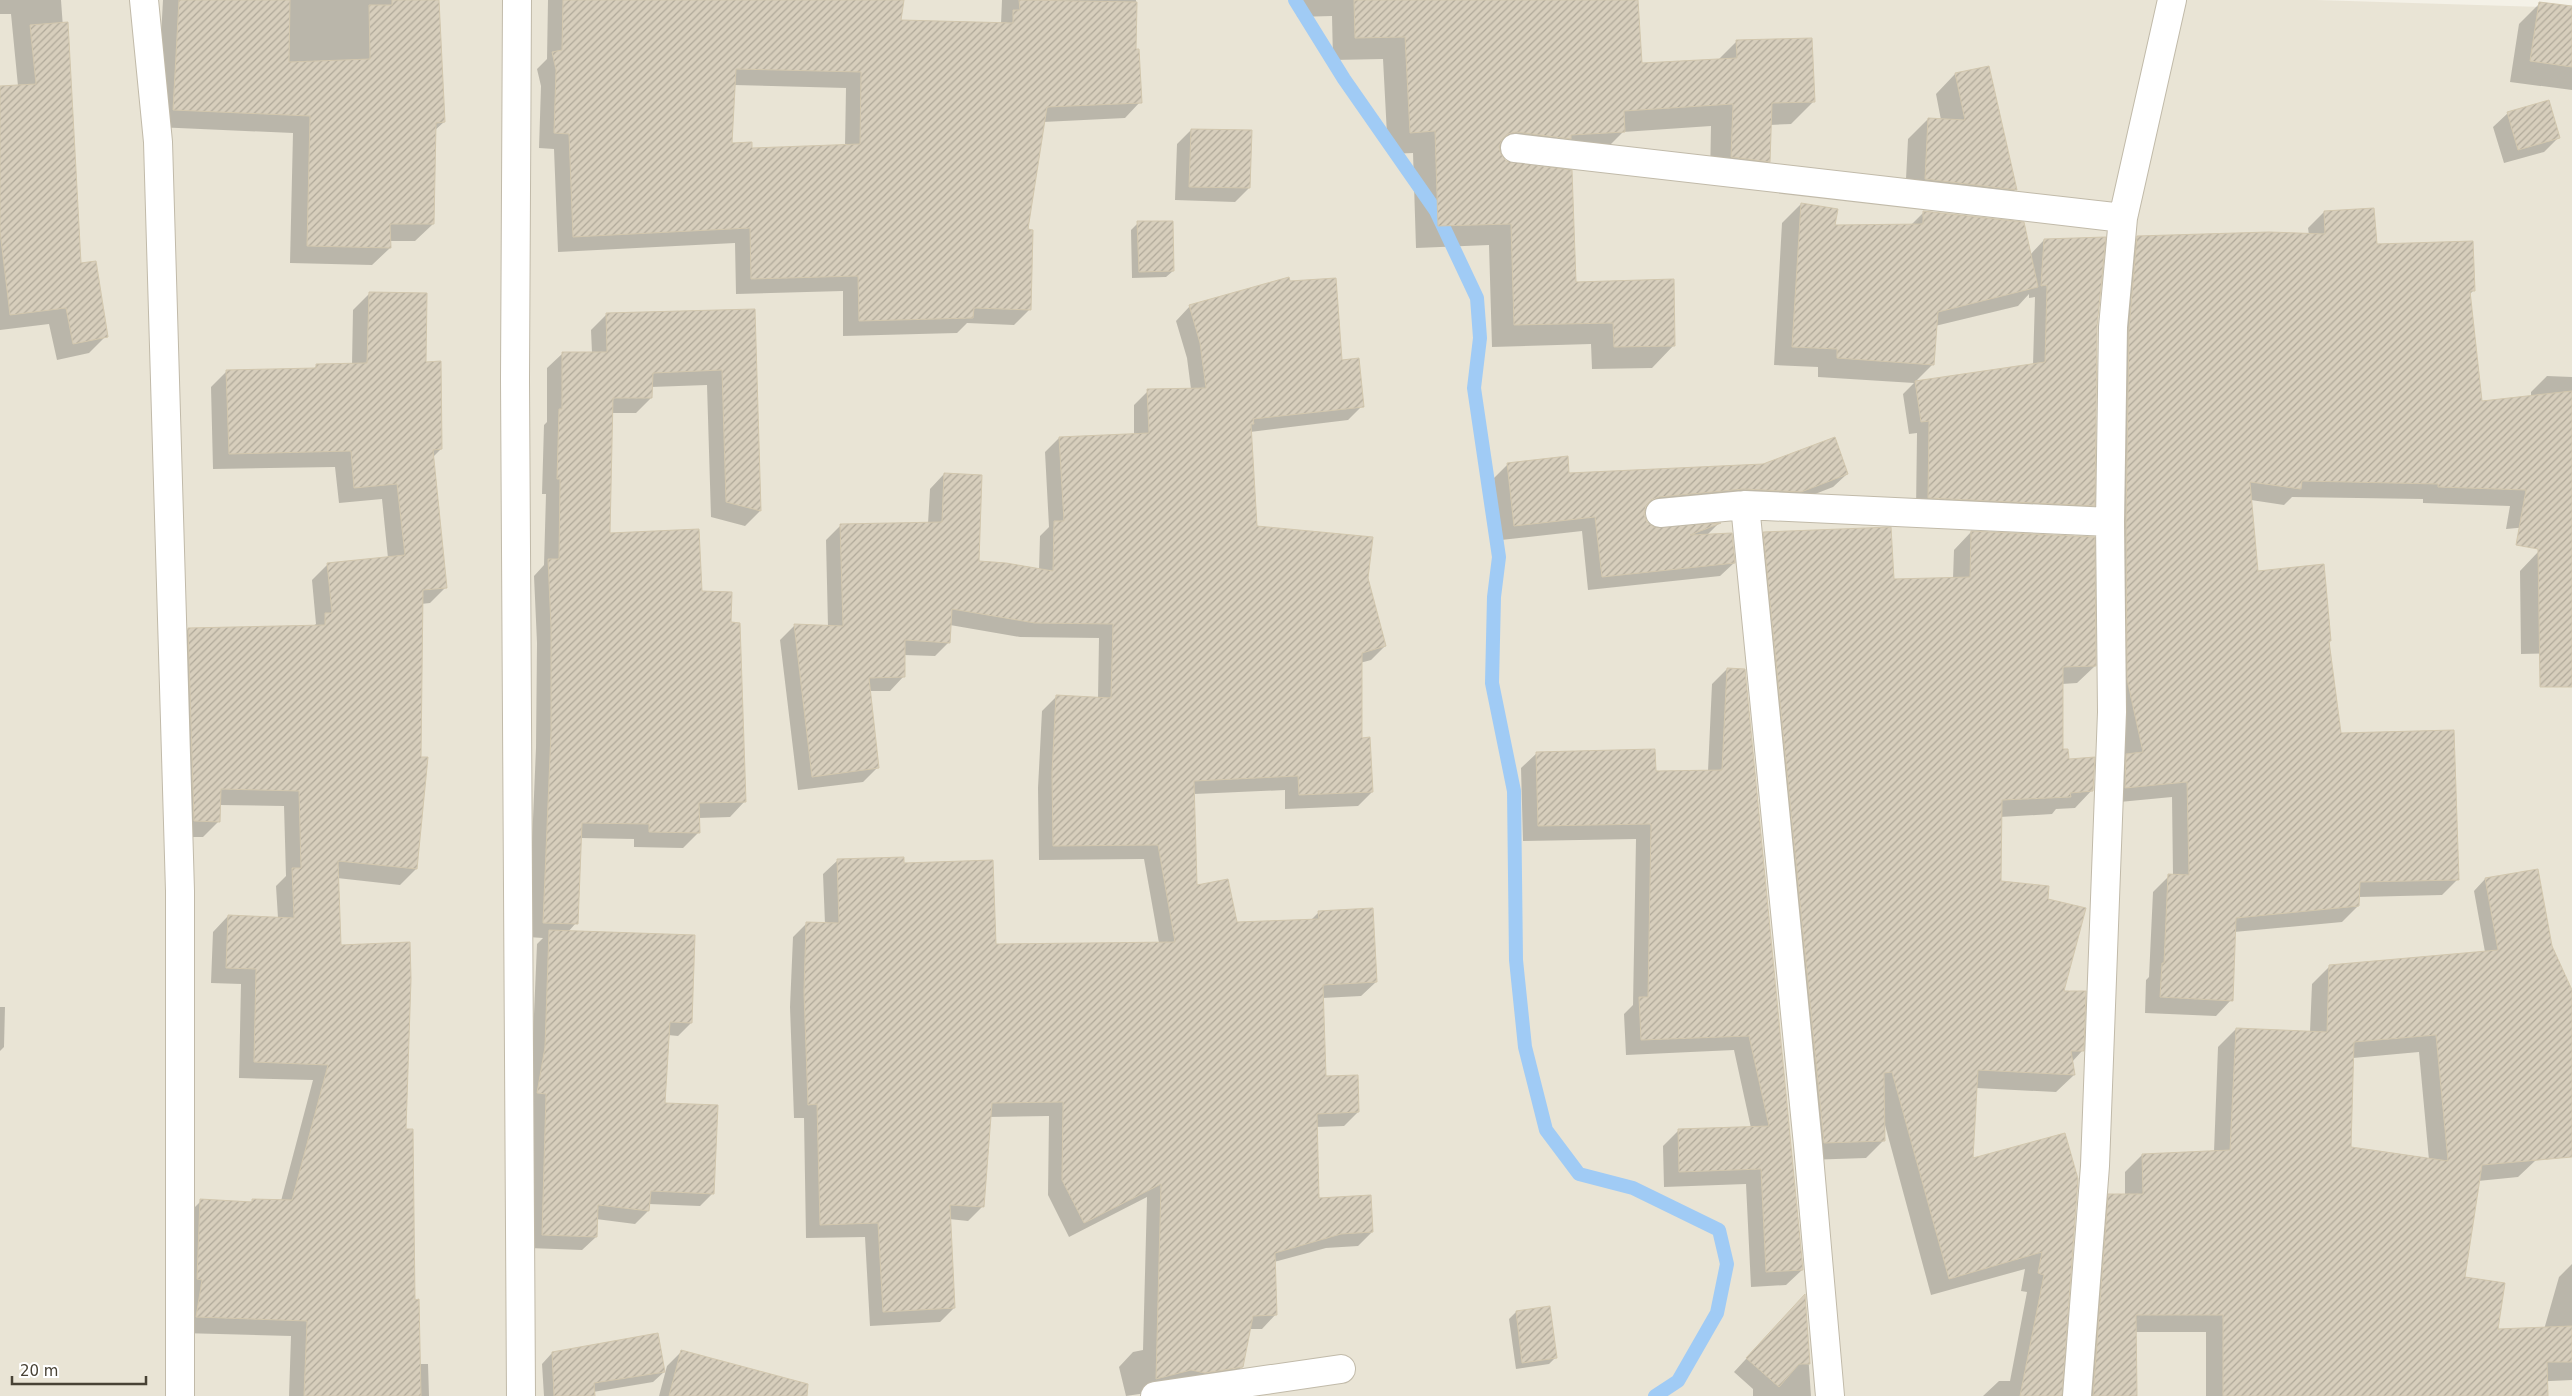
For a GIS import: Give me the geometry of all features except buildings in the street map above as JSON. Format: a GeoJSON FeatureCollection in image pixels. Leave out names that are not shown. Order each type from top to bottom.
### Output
{"type":"FeatureCollection","features":[{"type":"Feature","properties":{"kind":"street"},"geometry":{"type":"LineString","coordinates":[[144,0],[158,142],[179,872],[180,1396]]}},
{"type":"Feature","properties":{"kind":"street"},"geometry":{"type":"LineString","coordinates":[[516,0],[515,390],[521,1396]]}},
{"type":"Feature","properties":{"kind":"street"},"geometry":{"type":"LineString","coordinates":[[2077,1396],[2095,1166],[2112,712],[2110,522],[2113,327],[2123,218],[2172,0]]}},
{"type":"Feature","properties":{"kind":"street"},"geometry":{"type":"LineString","coordinates":[[1515,148],[2123,218]]}},
{"type":"Feature","properties":{"kind":"street"},"geometry":{"type":"LineString","coordinates":[[1660,513],[1745,505],[2110,522]]}},
{"type":"Feature","properties":{"kind":"street"},"geometry":{"type":"LineString","coordinates":[[1745,505],[1808,1145],[1830,1396]]}},
{"type":"Feature","properties":{"kind":"street"},"geometry":{"type":"LineString","coordinates":[[1155,1396],[1341,1369]]}},
{"type":"Feature","properties":{"kind":"shaded area"},"geometry":{"type":"Polygon","coordinates":[[[0,0],[2316,0],[2572,8],[2572,1396],[0,1396],[0,0]]]}},
{"type":"Feature","properties":{"kind":"waterway"},"geometry":{"type":"LineString","coordinates":[[1295,0],[1344,79],[1436,211],[1477,298],[1480,338],[1474,388],[1499,557],[1494,597],[1492,683],[1514,791],[1516,960],[1525,1047],[1546,1130],[1579,1174],[1633,1188],[1719,1230],[1727,1264],[1717,1313],[1678,1381],[1655,1396]]}}]}
